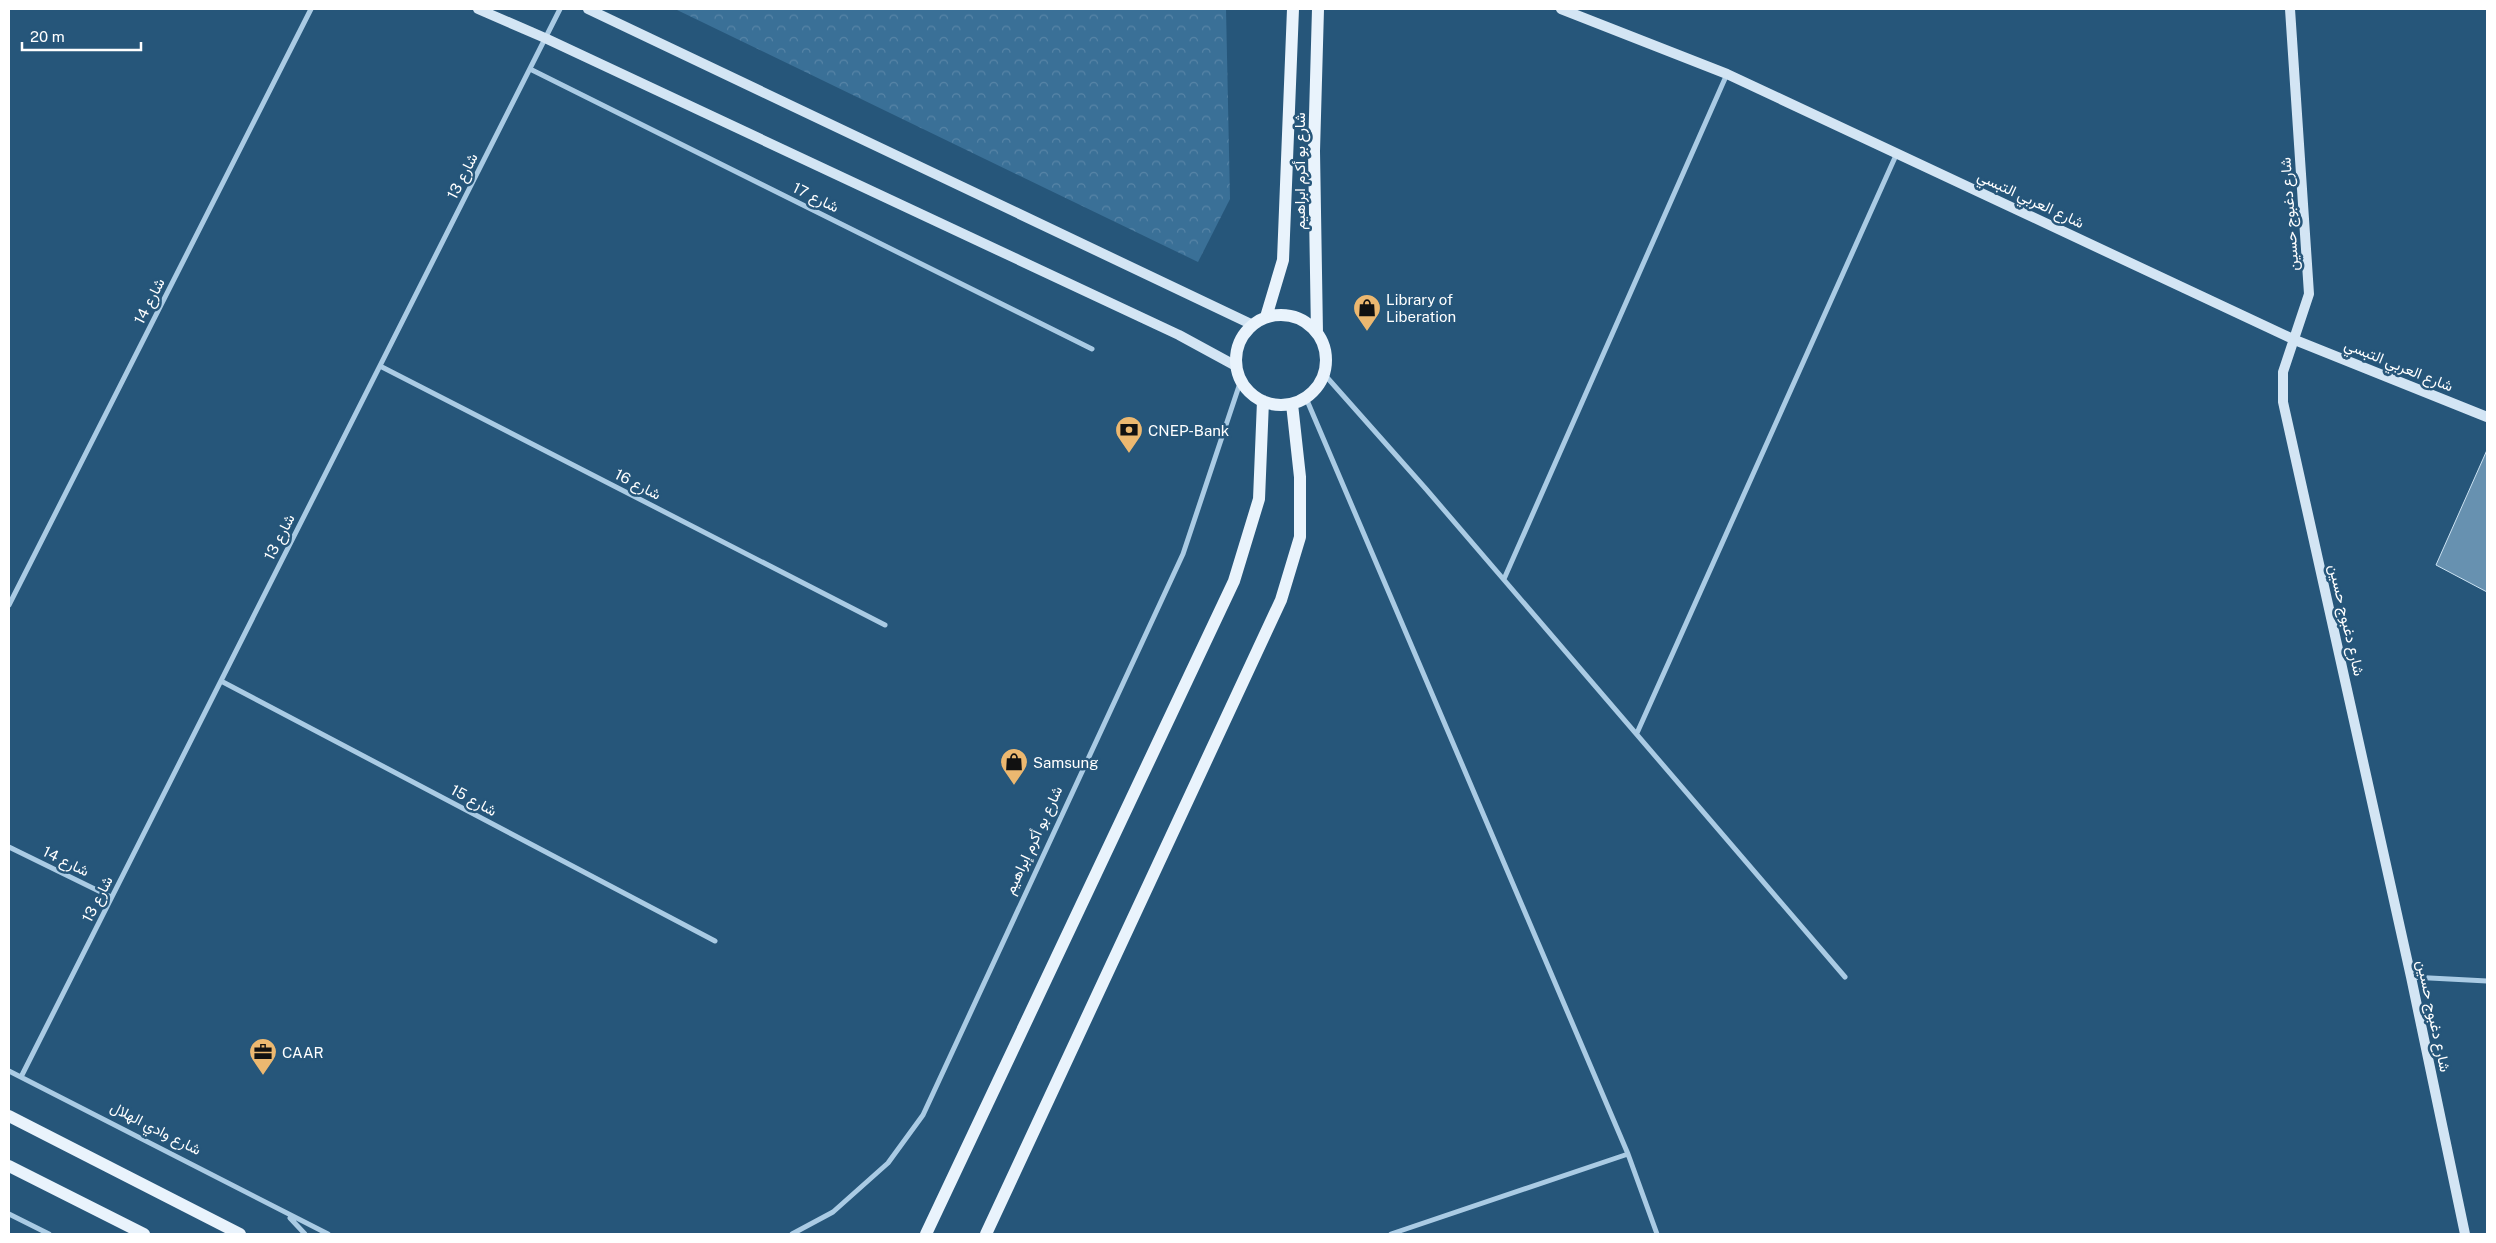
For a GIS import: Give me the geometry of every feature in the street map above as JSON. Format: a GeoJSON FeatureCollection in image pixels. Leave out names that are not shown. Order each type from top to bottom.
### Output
{"type":"FeatureCollection","features":[{"type":"Feature","properties":{"kind":"main road","name":"شارع بو أكرم ابراهيم"},"geometry":{"type":"LineString","coordinates":[[1266,318],[1283,260],[1293,9]]}},
{"type":"Feature","properties":{"kind":"main road","name":"شارع بو أكرم ابراهيم"},"geometry":{"type":"LineString","coordinates":[[1317,333],[1314,152],[1318,9]]}},
{"type":"Feature","properties":{"kind":"main road"},"geometry":{"type":"LineString","coordinates":[[1279,315],[1294,317],[1307,323],[1317,333],[1324,346],[1326,360],[1324,374],[1317,388],[1306,398],[1292,404],[1277,405],[1262,401],[1250,393],[1241,380],[1236,366],[1237,350],[1243,336],[1252,325],[1266,318],[1279,315]]}},
{"type":"Feature","properties":{"kind":"main road"},"geometry":{"type":"LineString","coordinates":[[926,1234],[1234,581],[1259,499],[1262,401]]}},
{"type":"Feature","properties":{"kind":"main road"},"geometry":{"type":"LineString","coordinates":[[986,1234],[1281,600],[1300,537],[1300,477],[1292,404]]}},
{"type":"Feature","properties":{"kind":"main road"},"geometry":{"type":"LineString","coordinates":[[9,1116],[240,1234]]}},
{"type":"Feature","properties":{"kind":"main road"},"geometry":{"type":"LineString","coordinates":[[9,1166],[144,1234]]}},
{"type":"Feature","properties":{"kind":"street","name":"شارع 14"},"geometry":{"type":"LineString","coordinates":[[9,605],[311,9]]}},
{"type":"Feature","properties":{"kind":"street"},"geometry":{"type":"LineString","coordinates":[[478,9],[545,38],[1179,335],[1236,366]]}},
{"type":"Feature","properties":{"kind":"street","name":"شارع 13"},"geometry":{"type":"LineString","coordinates":[[21,1077],[560,9]]}},
{"type":"Feature","properties":{"kind":"street"},"geometry":{"type":"LineString","coordinates":[[588,9],[1252,325]]}},
{"type":"Feature","properties":{"kind":"street","name":"شارع العربي التبسي"},"geometry":{"type":"LineString","coordinates":[[1561,9],[1727,74],[2295,340],[2487,417]]}},
{"type":"Feature","properties":{"kind":"street","name":"شارع دغبوج حسين"},"geometry":{"type":"LineString","coordinates":[[2290,9],[2309,294],[2283,372],[2283,402],[2411,977],[2465,1234]]}},
{"type":"Feature","properties":{"kind":"street","name":"شارع 17"},"geometry":{"type":"LineString","coordinates":[[530,69],[1092,349]]}},
{"type":"Feature","properties":{"kind":"street"},"geometry":{"type":"LineString","coordinates":[[1504,579],[1727,74]]}},
{"type":"Feature","properties":{"kind":"street"},"geometry":{"type":"LineString","coordinates":[[1637,733],[1897,153]]}},
{"type":"Feature","properties":{"kind":"street","name":"شارع 16"},"geometry":{"type":"LineString","coordinates":[[380,366],[885,625]]}},
{"type":"Feature","properties":{"kind":"street"},"geometry":{"type":"LineString","coordinates":[[1324,374],[1504,579],[1846,977]]}},
{"type":"Feature","properties":{"kind":"street","name":"شارع بو أكرم إبراهيم"},"geometry":{"type":"LineString","coordinates":[[792,1234],[833,1212],[888,1163],[923,1115],[1183,554],[1241,380]]}},
{"type":"Feature","properties":{"kind":"street"},"geometry":{"type":"LineString","coordinates":[[1306,398],[1628,1154],[1657,1234]]}},
{"type":"Feature","properties":{"kind":"street","name":"شارع 15"},"geometry":{"type":"LineString","coordinates":[[221,681],[715,941]]}},
{"type":"Feature","properties":{"kind":"street","name":"شارع 14"},"geometry":{"type":"LineString","coordinates":[[9,847],[111,897]]}},
{"type":"Feature","properties":{"kind":"street"},"geometry":{"type":"LineString","coordinates":[[2411,977],[2487,981]]}},
{"type":"Feature","properties":{"kind":"street","name":"شارع وادي الهلال"},"geometry":{"type":"LineString","coordinates":[[9,1071],[328,1234]]}},
{"type":"Feature","properties":{"kind":"street"},"geometry":{"type":"LineString","coordinates":[[1391,1234],[1628,1154]]}},
{"type":"Feature","properties":{"kind":"street"},"geometry":{"type":"LineString","coordinates":[[9,1214],[49,1234]]}},
{"type":"Feature","properties":{"kind":"street","name":"شارع وادي الهلال"},"geometry":{"type":"LineString","coordinates":[[288,1214],[305,1234]]}},
{"type":"Feature","properties":{"kind":"green space"},"geometry":{"type":"Polygon","coordinates":[[[675,9],[1226,9],[1230,199],[1198,262],[675,9]]]}},
{"type":"Feature","properties":{"kind":"building"},"geometry":{"type":"Polygon","coordinates":[[[2487,450],[2487,592],[2436,565],[2487,450]]]}},
{"type":"Feature","properties":{"kind":"place","name":"Library of Liberation"},"geometry":{"type":"Point","coordinates":[1367,332]}},
{"type":"Feature","properties":{"kind":"place","name":"CNEP-Bank"},"geometry":{"type":"Point","coordinates":[1129,454]}},
{"type":"Feature","properties":{"kind":"place","name":"Samsung"},"geometry":{"type":"Point","coordinates":[1014,786]}},
{"type":"Feature","properties":{"kind":"place","name":"CAAR"},"geometry":{"type":"Point","coordinates":[263,1076]}}]}
